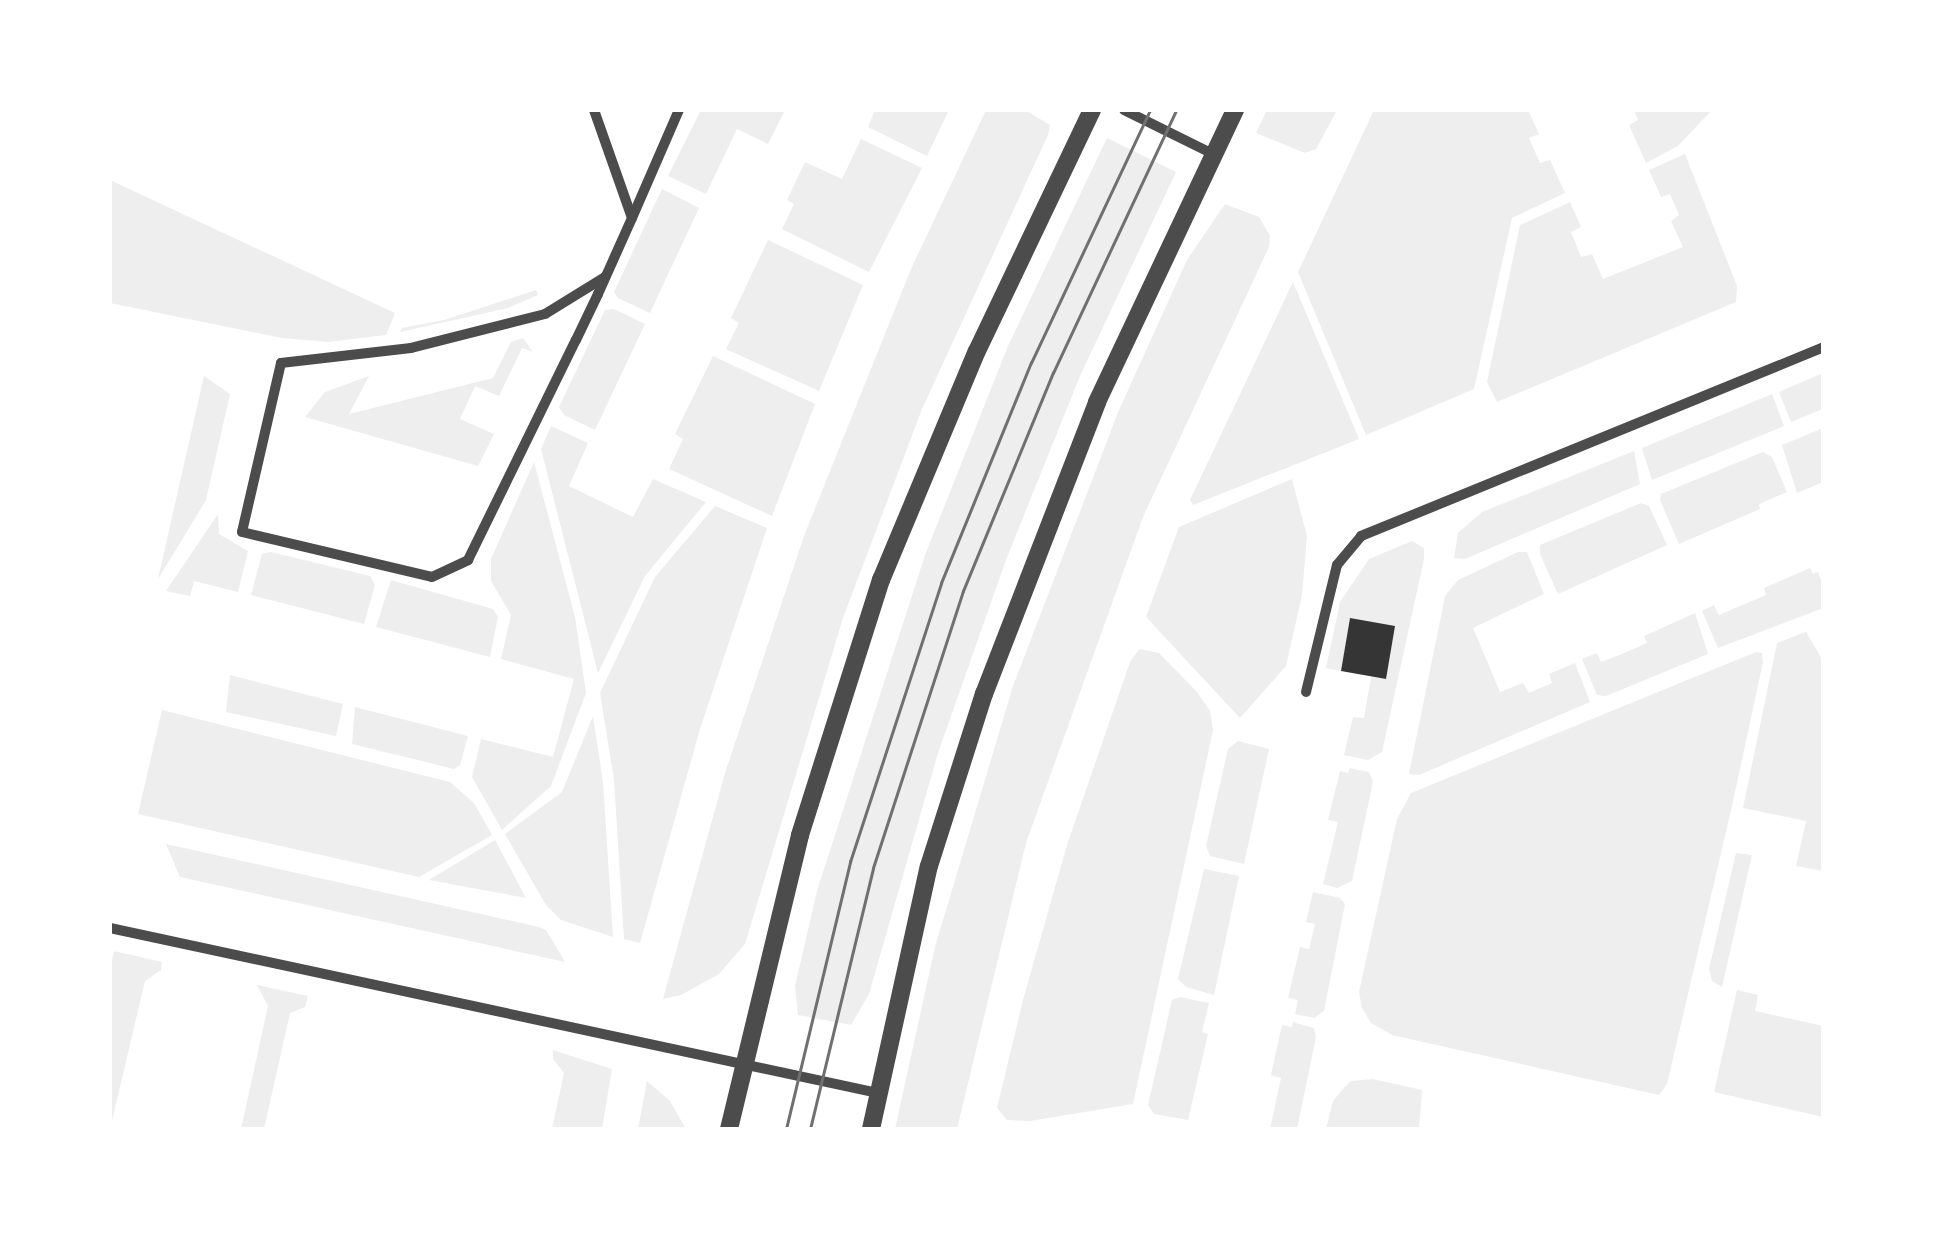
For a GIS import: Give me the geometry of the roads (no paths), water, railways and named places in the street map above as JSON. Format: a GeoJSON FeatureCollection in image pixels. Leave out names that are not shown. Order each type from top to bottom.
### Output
{"type":"FeatureCollection","features":[{"type":"Feature","properties":{"kind":"street"},"geometry":{"type":"LineString","coordinates":[[594,110],[632,218]]}},
{"type":"Feature","properties":{"kind":"street"},"geometry":{"type":"LineString","coordinates":[[605,277],[545,314],[411,348],[282,363],[242,532],[432,577],[468,560],[605,277],[679,110]]}},
{"type":"Feature","properties":{"kind":"street"},"geometry":{"type":"LineString","coordinates":[[729,1129],[741,1065],[800,835],[881,580],[977,351],[1092,110]]}},
{"type":"Feature","properties":{"kind":"street"},"geometry":{"type":"LineString","coordinates":[[1124,110],[1213,154]]}},
{"type":"Feature","properties":{"kind":"street"},"geometry":{"type":"LineString","coordinates":[[871,1129],[929,866],[984,694],[1097,402],[1236,110]]}},
{"type":"Feature","properties":{"kind":"street"},"geometry":{"type":"LineString","coordinates":[[1306,692],[1337,565],[1361,536],[1823,347]]}},
{"type":"Feature","properties":{"kind":"street"},"geometry":{"type":"LineString","coordinates":[[110,928],[878,1093]]}},
{"type":"Feature","properties":{"kind":"tram line"},"geometry":{"type":"LineString","coordinates":[[786,1129],[850,862],[941,583],[1031,363],[1150,110]]}},
{"type":"Feature","properties":{"kind":"tram line"},"geometry":{"type":"LineString","coordinates":[[810,1129],[873,868],[963,591],[1053,373],[1176,110]]}}]}
